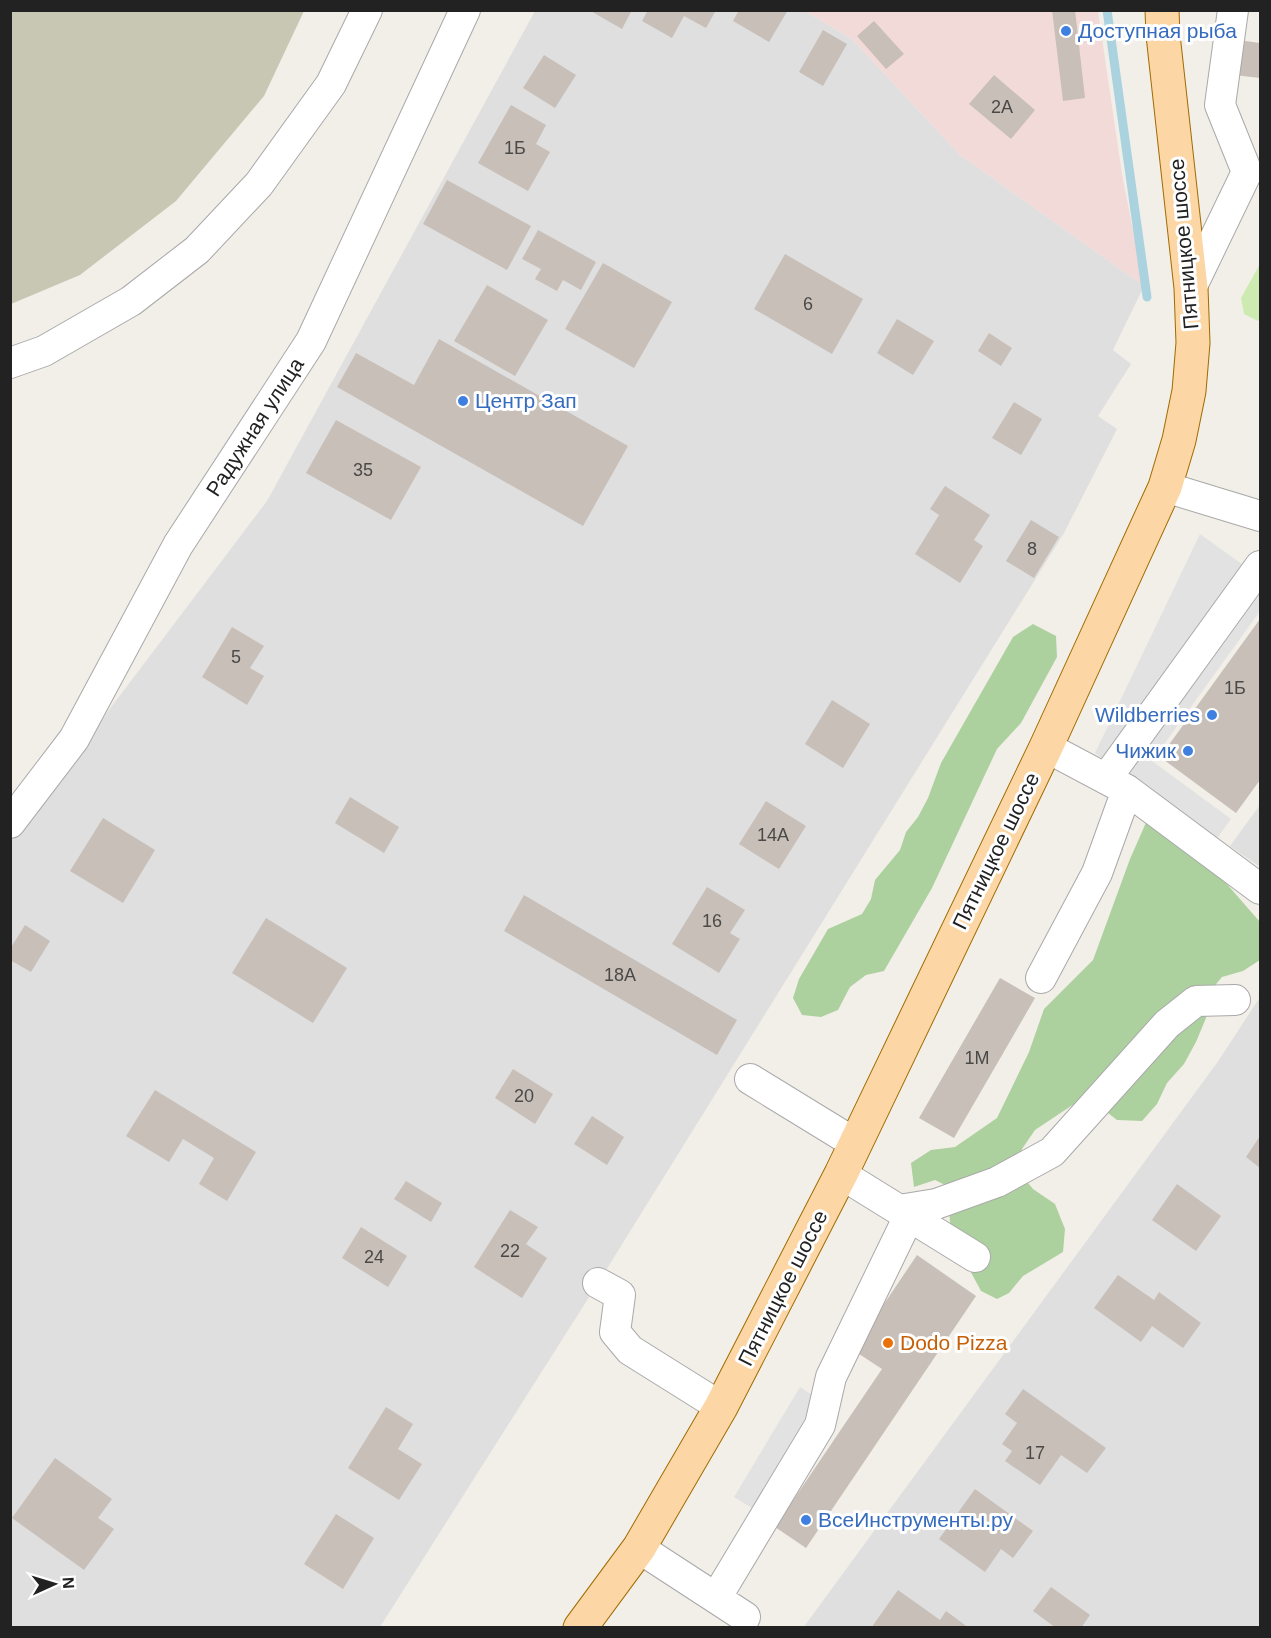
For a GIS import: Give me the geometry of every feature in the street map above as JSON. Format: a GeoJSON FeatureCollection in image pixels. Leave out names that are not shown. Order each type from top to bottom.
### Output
{"type":"FeatureCollection","features":[{"type":"Feature","properties":{"kind":"main road","name":"Пятницкое шоссе"},"geometry":{"type":"LineString","coordinates":[[580,1628],[639,1548],[721,1407],[841,1174],[1046,747],[1165,487],[1179,441],[1189,391],[1193,344],[1191,288],[1164,47],[1162,10]]}},
{"type":"Feature","properties":{"kind":"street"},"geometry":{"type":"LineString","coordinates":[[10,363],[44,351],[131,300],[197,250],[259,184],[331,84],[367,10]]}},
{"type":"Feature","properties":{"kind":"street","name":"Радужная улица"},"geometry":{"type":"LineString","coordinates":[[10,823],[74,739],[178,545],[311,341],[465,10]]}},
{"type":"Feature","properties":{"kind":"street"},"geometry":{"type":"LineString","coordinates":[[1191,288],[1254,170],[1220,105],[1233,10]]}},
{"type":"Feature","properties":{"kind":"street"},"geometry":{"type":"LineString","coordinates":[[1165,487],[1260,516]]}},
{"type":"Feature","properties":{"kind":"street"},"geometry":{"type":"LineString","coordinates":[[1041,978],[1097,873],[1116,785],[1260,566]]}},
{"type":"Feature","properties":{"kind":"street"},"geometry":{"type":"LineString","coordinates":[[1046,747],[1116,785],[1260,889]]}},
{"type":"Feature","properties":{"kind":"street"},"geometry":{"type":"LineString","coordinates":[[904,1213],[997,1182],[1052,1152],[1167,1024],[1196,1002],[1234,1000]]}},
{"type":"Feature","properties":{"kind":"street"},"geometry":{"type":"LineString","coordinates":[[750,1079],[856,1144]]}},
{"type":"Feature","properties":{"kind":"street"},"geometry":{"type":"LineString","coordinates":[[841,1174],[975,1257]]}},
{"type":"Feature","properties":{"kind":"street"},"geometry":{"type":"LineString","coordinates":[[717,1598],[820,1425],[831,1377],[904,1213]]}},
{"type":"Feature","properties":{"kind":"street"},"geometry":{"type":"LineString","coordinates":[[598,1283],[620,1295],[615,1332],[630,1350],[721,1407]]}},
{"type":"Feature","properties":{"kind":"street"},"geometry":{"type":"LineString","coordinates":[[639,1548],[745,1617]]}},
{"type":"Feature","properties":{"kind":"shaded area"},"geometry":{"type":"Polygon","coordinates":[[[11,10],[304,11],[264,96],[176,201],[80,275],[11,304],[11,10]]]}},
{"type":"Feature","properties":{"kind":"shaded area"},"geometry":{"type":"Polygon","coordinates":[[[535,11],[805,11],[852,39],[960,155],[1144,286],[1113,350],[1131,364],[1098,416],[1117,429],[1064,533],[598,1283],[380,1627],[11,1627],[10,841],[267,501],[535,11]]]}},
{"type":"Feature","properties":{"kind":"shaded area"},"geometry":{"type":"Polygon","coordinates":[[[805,11],[1098,11],[1122,174],[1144,286],[960,155],[852,39],[805,11]]]}},
{"type":"Feature","properties":{"kind":"shaded area"},"geometry":{"type":"Polygon","coordinates":[[[1200,534],[1260,577],[1260,611],[1152,761],[1231,819],[1215,841],[1095,753],[1200,534]]]}},
{"type":"Feature","properties":{"kind":"shaded area"},"geometry":{"type":"Polygon","coordinates":[[[1260,805],[1260,867],[1230,846],[1260,805]]]}},
{"type":"Feature","properties":{"kind":"shaded area"},"geometry":{"type":"Polygon","coordinates":[[[1260,997],[1260,1627],[803,1628],[1219,1060],[1260,997]]]}},
{"type":"Feature","properties":{"kind":"shaded area"},"geometry":{"type":"Polygon","coordinates":[[[800,1387],[817,1398],[752,1508],[734,1497],[800,1387]]]}},
{"type":"Feature","properties":{"kind":"green space"},"geometry":{"type":"Polygon","coordinates":[[[1260,264],[1260,318],[1258,321],[1244,314],[1241,298],[1260,264]]]}},
{"type":"Feature","properties":{"kind":"green space"},"geometry":{"type":"Polygon","coordinates":[[[1033,624],[1056,636],[1057,657],[1021,723],[997,749],[932,888],[884,971],[866,975],[850,987],[838,1010],[821,1017],[802,1015],[793,998],[799,979],[828,929],[862,914],[871,899],[875,880],[900,850],[906,832],[918,817],[928,798],[941,763],[1013,637],[1033,624]]]}},
{"type":"Feature","properties":{"kind":"green space"},"geometry":{"type":"Polygon","coordinates":[[[1148,818],[1191,843],[1260,922],[1260,960],[1243,971],[1222,977],[1207,995],[1206,1018],[1196,1042],[1184,1064],[1167,1083],[1157,1104],[1142,1121],[1117,1120],[1099,1106],[1074,1104],[1035,1130],[1022,1149],[1018,1171],[1033,1189],[1055,1204],[1065,1229],[1063,1252],[1023,1276],[1009,1293],[997,1299],[981,1291],[952,1237],[949,1213],[957,1191],[935,1180],[914,1187],[911,1163],[931,1150],[955,1147],[997,1118],[1029,1052],[1044,1009],[1093,960],[1130,859],[1148,818]]]}},
{"type":"Feature","properties":{"kind":"building"},"geometry":{"type":"Polygon","coordinates":[[[589,10],[632,10],[622,29],[589,10]]]}},
{"type":"Feature","properties":{"kind":"building"},"geometry":{"type":"Polygon","coordinates":[[[648,10],[716,10],[706,28],[684,16],[672,38],[642,21],[648,10]]]}},
{"type":"Feature","properties":{"kind":"building"},"geometry":{"type":"Polygon","coordinates":[[[739,10],[788,10],[769,42],[733,21],[739,10]]]}},
{"type":"Feature","properties":{"kind":"building"},"geometry":{"type":"Polygon","coordinates":[[[1052,10],[1075,10],[1085,98],[1063,101],[1052,10]]]}},
{"type":"Feature","properties":{"kind":"building"},"geometry":{"type":"Polygon","coordinates":[[[874,21],[904,54],[886,69],[857,36],[874,21]]]}},
{"type":"Feature","properties":{"kind":"building"},"geometry":{"type":"Polygon","coordinates":[[[823,30],[847,44],[823,86],[799,72],[823,30]]]}},
{"type":"Feature","properties":{"kind":"building"},"geometry":{"type":"Polygon","coordinates":[[[1238,40],[1260,43],[1260,78],[1234,75],[1238,40]]]}},
{"type":"Feature","properties":{"kind":"building"},"geometry":{"type":"Polygon","coordinates":[[[544,55],[576,75],[555,108],[523,88],[544,55]]]}},
{"type":"Feature","properties":{"kind":"building"},"geometry":{"type":"Polygon","coordinates":[[[994,75],[1035,110],[1011,139],[969,104],[994,75]]]}},
{"type":"Feature","properties":{"kind":"building"},"geometry":{"type":"Polygon","coordinates":[[[511,105],[546,125],[536,144],[550,152],[528,191],[478,163],[511,105]]]}},
{"type":"Feature","properties":{"kind":"building"},"geometry":{"type":"Polygon","coordinates":[[[447,180],[531,226],[507,270],[423,224],[447,180]]]}},
{"type":"Feature","properties":{"kind":"building"},"geometry":{"type":"Polygon","coordinates":[[[538,230],[596,262],[581,290],[563,280],[557,291],[535,279],[541,269],[522,259],[538,230]]]}},
{"type":"Feature","properties":{"kind":"building"},"geometry":{"type":"Polygon","coordinates":[[[785,254],[863,299],[832,354],[754,309],[785,254]]]}},
{"type":"Feature","properties":{"kind":"building"},"geometry":{"type":"Polygon","coordinates":[[[603,263],[672,302],[634,368],[565,329],[603,263]]]}},
{"type":"Feature","properties":{"kind":"building"},"geometry":{"type":"Polygon","coordinates":[[[487,285],[548,320],[515,376],[454,341],[487,285]]]}},
{"type":"Feature","properties":{"kind":"building"},"geometry":{"type":"Polygon","coordinates":[[[897,319],[934,341],[913,375],[877,353],[897,319]]]}},
{"type":"Feature","properties":{"kind":"building"},"geometry":{"type":"Polygon","coordinates":[[[989,333],[1012,348],[1001,366],[978,351],[989,333]]]}},
{"type":"Feature","properties":{"kind":"building"},"geometry":{"type":"Polygon","coordinates":[[[439,339],[628,446],[583,526],[337,387],[356,353],[414,385],[439,339]]]}},
{"type":"Feature","properties":{"kind":"building"},"geometry":{"type":"Polygon","coordinates":[[[1014,402],[1042,419],[1021,455],[992,438],[1014,402]]]}},
{"type":"Feature","properties":{"kind":"building"},"geometry":{"type":"Polygon","coordinates":[[[336,420],[421,467],[391,520],[306,473],[336,420]]]}},
{"type":"Feature","properties":{"kind":"building"},"geometry":{"type":"Polygon","coordinates":[[[945,486],[990,515],[974,540],[983,546],[960,583],[915,554],[939,515],[930,509],[945,486]]]}},
{"type":"Feature","properties":{"kind":"building"},"geometry":{"type":"Polygon","coordinates":[[[1031,520],[1059,537],[1034,578],[1006,561],[1031,520]]]}},
{"type":"Feature","properties":{"kind":"building"},"geometry":{"type":"Polygon","coordinates":[[[1260,619],[1260,780],[1236,813],[1160,757],[1260,619]]]}},
{"type":"Feature","properties":{"kind":"building"},"geometry":{"type":"Polygon","coordinates":[[[232,627],[264,646],[250,668],[264,676],[247,705],[202,677],[232,627]]]}},
{"type":"Feature","properties":{"kind":"building"},"geometry":{"type":"Polygon","coordinates":[[[832,700],[870,724],[843,768],[805,744],[832,700]]]}},
{"type":"Feature","properties":{"kind":"building"},"geometry":{"type":"Polygon","coordinates":[[[350,797],[399,827],[384,853],[335,823],[350,797]]]}},
{"type":"Feature","properties":{"kind":"building"},"geometry":{"type":"Polygon","coordinates":[[[766,801],[806,826],[779,869],[739,844],[766,801]]]}},
{"type":"Feature","properties":{"kind":"building"},"geometry":{"type":"Polygon","coordinates":[[[103,818],[155,850],[123,903],[70,871],[103,818]]]}},
{"type":"Feature","properties":{"kind":"building"},"geometry":{"type":"Polygon","coordinates":[[[707,887],[745,910],[730,933],[740,939],[719,973],[672,944],[707,887]]]}},
{"type":"Feature","properties":{"kind":"building"},"geometry":{"type":"Polygon","coordinates":[[[524,895],[737,1020],[717,1055],[504,931],[524,895]]]}},
{"type":"Feature","properties":{"kind":"building"},"geometry":{"type":"Polygon","coordinates":[[[266,918],[347,968],[313,1023],[232,973],[266,918]]]}},
{"type":"Feature","properties":{"kind":"building"},"geometry":{"type":"Polygon","coordinates":[[[25,925],[50,941],[31,972],[10,960],[10,949],[25,925]]]}},
{"type":"Feature","properties":{"kind":"building"},"geometry":{"type":"Polygon","coordinates":[[[1000,978],[1035,998],[954,1138],[919,1118],[1000,978]]]}},
{"type":"Feature","properties":{"kind":"building"},"geometry":{"type":"Polygon","coordinates":[[[513,1069],[553,1094],[535,1124],[495,1098],[513,1069]]]}},
{"type":"Feature","properties":{"kind":"building"},"geometry":{"type":"Polygon","coordinates":[[[155,1090],[256,1152],[227,1201],[199,1184],[214,1158],[183,1139],[169,1162],[126,1136],[155,1090]]]}},
{"type":"Feature","properties":{"kind":"building"},"geometry":{"type":"Polygon","coordinates":[[[592,1116],[624,1137],[607,1165],[574,1144],[592,1116]]]}},
{"type":"Feature","properties":{"kind":"building"},"geometry":{"type":"Polygon","coordinates":[[[1260,1136],[1260,1168],[1246,1157],[1260,1136]]]}},
{"type":"Feature","properties":{"kind":"building"},"geometry":{"type":"Polygon","coordinates":[[[406,1181],[442,1203],[431,1222],[394,1199],[406,1181]]]}},
{"type":"Feature","properties":{"kind":"building"},"geometry":{"type":"Polygon","coordinates":[[[1177,1184],[1221,1216],[1196,1251],[1152,1220],[1177,1184]]]}},
{"type":"Feature","properties":{"kind":"building"},"geometry":{"type":"Polygon","coordinates":[[[510,1210],[538,1227],[526,1244],[547,1258],[522,1298],[474,1267],[510,1210]]]}},
{"type":"Feature","properties":{"kind":"building"},"geometry":{"type":"Polygon","coordinates":[[[361,1227],[407,1256],[388,1287],[342,1258],[361,1227]]]}},
{"type":"Feature","properties":{"kind":"building"},"geometry":{"type":"Polygon","coordinates":[[[917,1255],[976,1296],[806,1548],[775,1527],[882,1369],[853,1350],[917,1255]]]}},
{"type":"Feature","properties":{"kind":"building"},"geometry":{"type":"Polygon","coordinates":[[[1118,1275],[1154,1300],[1159,1292],[1201,1323],[1183,1348],[1152,1326],[1141,1342],[1094,1308],[1118,1275]]]}},
{"type":"Feature","properties":{"kind":"building"},"geometry":{"type":"Polygon","coordinates":[[[1023,1389],[1106,1448],[1087,1473],[1061,1455],[1040,1485],[1005,1461],[1012,1451],[1002,1444],[1017,1423],[1005,1414],[1023,1389]]]}},
{"type":"Feature","properties":{"kind":"building"},"geometry":{"type":"Polygon","coordinates":[[[386,1407],[413,1424],[398,1449],[422,1464],[399,1500],[348,1468],[386,1407]]]}},
{"type":"Feature","properties":{"kind":"building"},"geometry":{"type":"Polygon","coordinates":[[[55,1458],[112,1499],[98,1518],[114,1529],[84,1570],[12,1518],[55,1458]]]}},
{"type":"Feature","properties":{"kind":"building"},"geometry":{"type":"Polygon","coordinates":[[[975,1489],[1033,1531],[1013,1558],[1001,1549],[985,1572],[939,1539],[975,1489]]]}},
{"type":"Feature","properties":{"kind":"building"},"geometry":{"type":"Polygon","coordinates":[[[336,1514],[374,1538],[343,1589],[304,1564],[336,1514]]]}},
{"type":"Feature","properties":{"kind":"building"},"geometry":{"type":"Polygon","coordinates":[[[1051,1587],[1090,1615],[1081,1628],[1056,1628],[1033,1611],[1051,1587]]]}},
{"type":"Feature","properties":{"kind":"building"},"geometry":{"type":"Polygon","coordinates":[[[898,1590],[940,1620],[946,1611],[969,1628],[871,1628],[898,1590]]]}},
{"type":"Feature","properties":{"kind":"waterway"},"geometry":{"type":"LineString","coordinates":[[1107,10],[1147,297]]}},
{"type":"Feature","properties":{"kind":"place","name":"Доступная рыба"},"geometry":{"type":"Point","coordinates":[1066,31]}},
{"type":"Feature","properties":{"kind":"place","name":"Центр Зап"},"geometry":{"type":"Point","coordinates":[463,401]}},
{"type":"Feature","properties":{"kind":"place","name":"Wildberries"},"geometry":{"type":"Point","coordinates":[1212,715]}},
{"type":"Feature","properties":{"kind":"place","name":"Чижик"},"geometry":{"type":"Point","coordinates":[1188,751]}},
{"type":"Feature","properties":{"kind":"place","name":"Dodo Pizza"},"geometry":{"type":"Point","coordinates":[888,1343]}},
{"type":"Feature","properties":{"kind":"place","name":"ВсеИнструменты.ру"},"geometry":{"type":"Point","coordinates":[806,1520]}}]}
